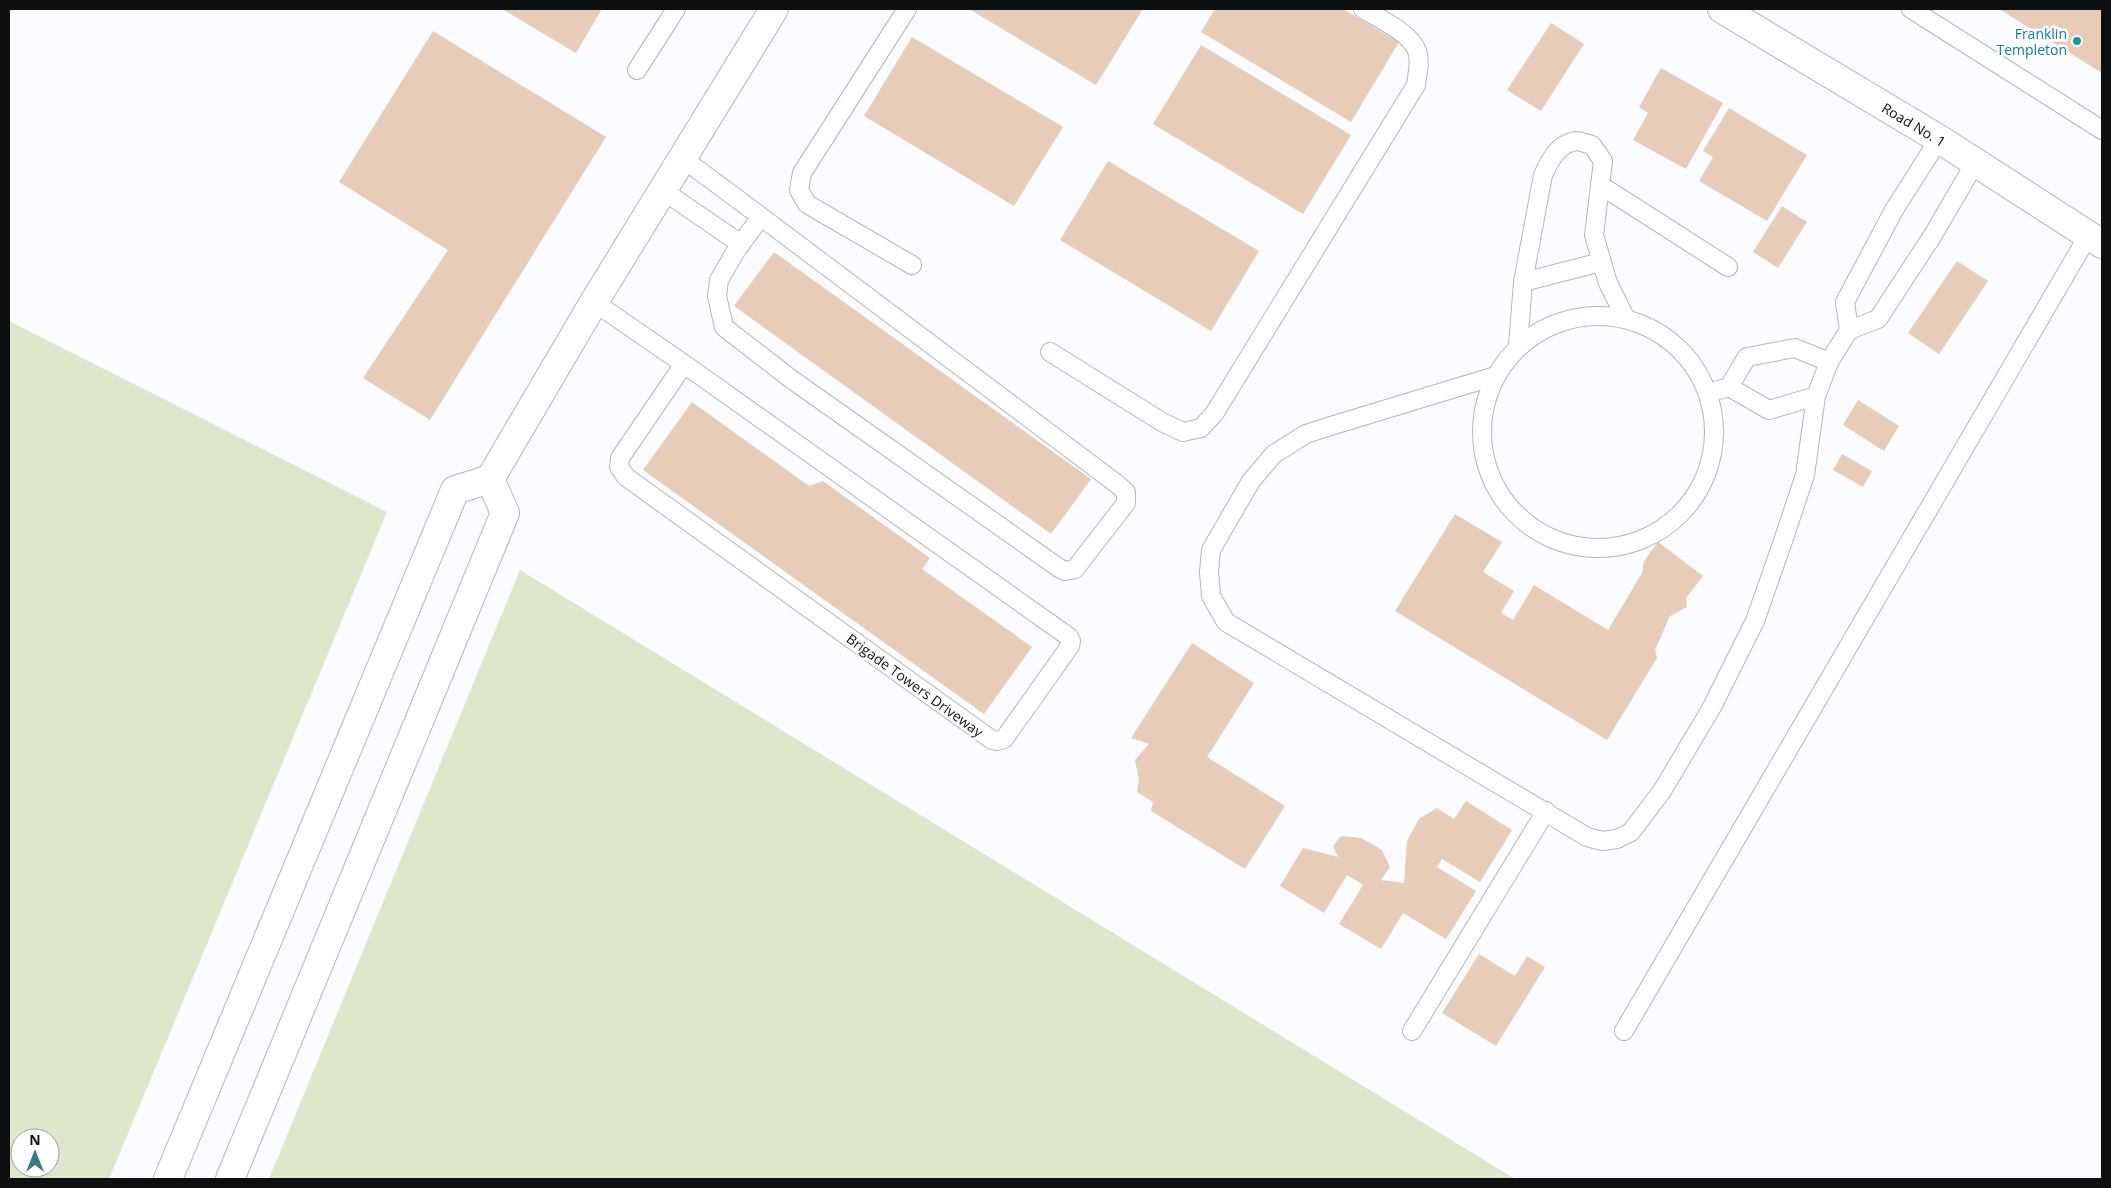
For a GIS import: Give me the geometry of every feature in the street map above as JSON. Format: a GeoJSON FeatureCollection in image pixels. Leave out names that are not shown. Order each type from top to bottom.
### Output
{"type":"FeatureCollection","features":[{"type":"Feature","properties":{"kind":"street"},"geometry":{"type":"LineString","coordinates":[[168,1179],[456,490],[490,479],[594,302],[774,9]]}},
{"type":"Feature","properties":{"kind":"street","name":"Road No. 1"},"geometry":{"type":"LineString","coordinates":[[1722,9],[1939,139],[2095,240]]}},
{"type":"Feature","properties":{"kind":"street"},"geometry":{"type":"LineString","coordinates":[[230,1179],[505,513],[490,479]]}},
{"type":"Feature","properties":{"kind":"lane"},"geometry":{"type":"LineString","coordinates":[[637,70],[676,9]]}},
{"type":"Feature","properties":{"kind":"lane"},"geometry":{"type":"LineString","coordinates":[[907,9],[802,173],[799,190],[807,204],[912,265]]}},
{"type":"Feature","properties":{"kind":"lane"},"geometry":{"type":"LineString","coordinates":[[1050,352],[1162,422],[1183,432],[1201,428],[1214,414],[1416,85],[1418,51],[1407,36],[1362,9]]}},
{"type":"Feature","properties":{"kind":"lane"},"geometry":{"type":"LineString","coordinates":[[1911,9],[2102,130]]}},
{"type":"Feature","properties":{"kind":"lane"},"geometry":{"type":"LineString","coordinates":[[1849,330],[1845,302],[1894,210],[1939,139]]}},
{"type":"Feature","properties":{"kind":"lane"},"geometry":{"type":"LineString","coordinates":[[1518,346],[1523,282],[1543,175],[1549,163],[1562,146],[1576,141],[1592,145],[1602,162],[1594,235],[1608,283],[1626,319]]}},
{"type":"Feature","properties":{"kind":"lane"},"geometry":{"type":"LineString","coordinates":[[682,158],[761,217],[1126,492],[1126,503],[1082,562],[1070,571],[1060,568],[790,379],[724,327],[717,296],[719,280],[741,244],[761,217]]}},
{"type":"Feature","properties":{"kind":"lane"},"geometry":{"type":"LineString","coordinates":[[1495,376],[1306,434],[1274,454],[1251,481],[1211,550],[1209,572],[1211,596],[1226,622],[1587,837],[1602,841],[1617,839],[1631,832],[1662,791],[1712,707],[1755,621],[1805,475],[1816,396],[1829,362],[1849,330],[1878,319],[1933,235],[1976,163]]}},
{"type":"Feature","properties":{"kind":"lane"},"geometry":{"type":"LineString","coordinates":[[1600,185],[1728,266]]}},
{"type":"Feature","properties":{"kind":"lane"},"geometry":{"type":"LineString","coordinates":[[662,190],[741,244]]}},
{"type":"Feature","properties":{"kind":"lane"},"geometry":{"type":"LineString","coordinates":[[1624,1031],[2095,240]]}},
{"type":"Feature","properties":{"kind":"lane"},"geometry":{"type":"LineString","coordinates":[[1523,282],[1601,262]]}},
{"type":"Feature","properties":{"kind":"lane","name":"Brigade Towers Driveway"},"geometry":{"type":"LineString","coordinates":[[594,302],[684,364],[1069,638],[1071,641],[1070,646],[1004,739],[992,740],[626,477],[619,467],[620,458],[684,364]]}},
{"type":"Feature","properties":{"kind":"lane"},"geometry":{"type":"LineString","coordinates":[[1588,316],[1626,319],[1661,334],[1690,360],[1708,393],[1715,430],[1714,440],[1709,468],[1692,502],[1664,529],[1628,544],[1590,548],[1552,539],[1520,518],[1495,488],[1483,452],[1482,413],[1495,376],[1518,346],[1550,326],[1588,316]]}},
{"type":"Feature","properties":{"kind":"lane"},"geometry":{"type":"LineString","coordinates":[[1708,393],[1729,387],[1747,357],[1795,348],[1829,362]]}},
{"type":"Feature","properties":{"kind":"lane"},"geometry":{"type":"LineString","coordinates":[[1729,387],[1769,410],[1816,396]]}},
{"type":"Feature","properties":{"kind":"lane"},"geometry":{"type":"LineString","coordinates":[[1412,1031],[1546,812]]}},
{"type":"Feature","properties":{"kind":"green space"},"geometry":{"type":"Polygon","coordinates":[[[9,321],[387,512],[109,1179],[9,1179],[9,321]]]}},
{"type":"Feature","properties":{"kind":"green space"},"geometry":{"type":"Polygon","coordinates":[[[520,570],[1515,1179],[269,1179],[520,570]]]}},
{"type":"Feature","properties":{"kind":"building"},"geometry":{"type":"Polygon","coordinates":[[[502,9],[602,9],[576,53],[502,9]]]}},
{"type":"Feature","properties":{"kind":"building"},"geometry":{"type":"Polygon","coordinates":[[[969,9],[1143,9],[1096,85],[969,9]]]}},
{"type":"Feature","properties":{"kind":"building"},"geometry":{"type":"Polygon","coordinates":[[[1215,9],[1343,9],[1399,42],[1351,122],[1201,32],[1215,9]]]}},
{"type":"Feature","properties":{"kind":"building","name":"Franklin Templeton"},"geometry":{"type":"Polygon","coordinates":[[[1999,9],[2102,9],[2102,73],[1999,9]]]}},
{"type":"Feature","properties":{"kind":"building"},"geometry":{"type":"Polygon","coordinates":[[[1551,23],[1584,44],[1541,111],[1507,90],[1551,23]]]}},
{"type":"Feature","properties":{"kind":"building"},"geometry":{"type":"Polygon","coordinates":[[[433,31],[606,137],[430,420],[363,378],[448,250],[339,182],[433,31]]]}},
{"type":"Feature","properties":{"kind":"building"},"geometry":{"type":"Polygon","coordinates":[[[912,37],[1063,127],[1014,206],[864,116],[912,37]]]}},
{"type":"Feature","properties":{"kind":"building"},"geometry":{"type":"Polygon","coordinates":[[[1201,45],[1351,135],[1303,214],[1153,124],[1201,45]]]}},
{"type":"Feature","properties":{"kind":"building"},"geometry":{"type":"Polygon","coordinates":[[[1661,68],[1723,103],[1686,169],[1633,140],[1648,113],[1639,107],[1661,68]]]}},
{"type":"Feature","properties":{"kind":"building"},"geometry":{"type":"Polygon","coordinates":[[[1729,108],[1807,155],[1767,221],[1699,181],[1713,157],[1703,151],[1729,108]]]}},
{"type":"Feature","properties":{"kind":"building"},"geometry":{"type":"Polygon","coordinates":[[[1108,161],[1259,251],[1211,331],[1060,240],[1108,161]]]}},
{"type":"Feature","properties":{"kind":"building"},"geometry":{"type":"Polygon","coordinates":[[[1782,206],[1807,222],[1778,268],[1753,252],[1782,206]]]}},
{"type":"Feature","properties":{"kind":"building"},"geometry":{"type":"Polygon","coordinates":[[[774,252],[1091,479],[1051,534],[734,306],[774,252]]]}},
{"type":"Feature","properties":{"kind":"building"},"geometry":{"type":"Polygon","coordinates":[[[1957,261],[1988,281],[1939,354],[1908,333],[1957,261]]]}},
{"type":"Feature","properties":{"kind":"building"},"geometry":{"type":"Polygon","coordinates":[[[1858,400],[1899,426],[1884,451],[1843,425],[1858,400]]]}},
{"type":"Feature","properties":{"kind":"building"},"geometry":{"type":"Polygon","coordinates":[[[692,402],[809,486],[823,481],[930,558],[922,569],[1032,647],[984,714],[643,470],[692,402]]]}},
{"type":"Feature","properties":{"kind":"building"},"geometry":{"type":"Polygon","coordinates":[[[1842,454],[1872,471],[1863,487],[1833,470],[1842,454]]]}},
{"type":"Feature","properties":{"kind":"building"},"geometry":{"type":"Polygon","coordinates":[[[1455,514],[1502,542],[1483,572],[1514,591],[1501,613],[1513,620],[1534,585],[1608,630],[1642,573],[1644,561],[1658,542],[1703,576],[1686,598],[1687,607],[1670,616],[1655,650],[1657,658],[1607,740],[1395,611],[1455,514]]]}},
{"type":"Feature","properties":{"kind":"building"},"geometry":{"type":"Polygon","coordinates":[[[1192,643],[1254,683],[1207,757],[1285,806],[1245,869],[1151,811],[1153,802],[1137,792],[1139,780],[1135,760],[1149,744],[1131,738],[1192,643]]]}},
{"type":"Feature","properties":{"kind":"building"},"geometry":{"type":"Polygon","coordinates":[[[1466,801],[1512,830],[1480,882],[1442,859],[1437,867],[1476,891],[1446,939],[1403,913],[1381,949],[1339,924],[1363,885],[1347,875],[1324,913],[1280,886],[1303,848],[1338,857],[1333,846],[1341,836],[1361,838],[1382,850],[1390,867],[1381,880],[1404,883],[1407,841],[1419,819],[1437,808],[1454,819],[1466,801]]]}},
{"type":"Feature","properties":{"kind":"building"},"geometry":{"type":"Polygon","coordinates":[[[1479,954],[1515,976],[1527,956],[1545,967],[1496,1046],[1442,1013],[1479,954]]]}},
{"type":"Feature","properties":{"kind":"place","name":"Franklin Templeton"},"geometry":{"type":"Point","coordinates":[2077,41]}}]}
